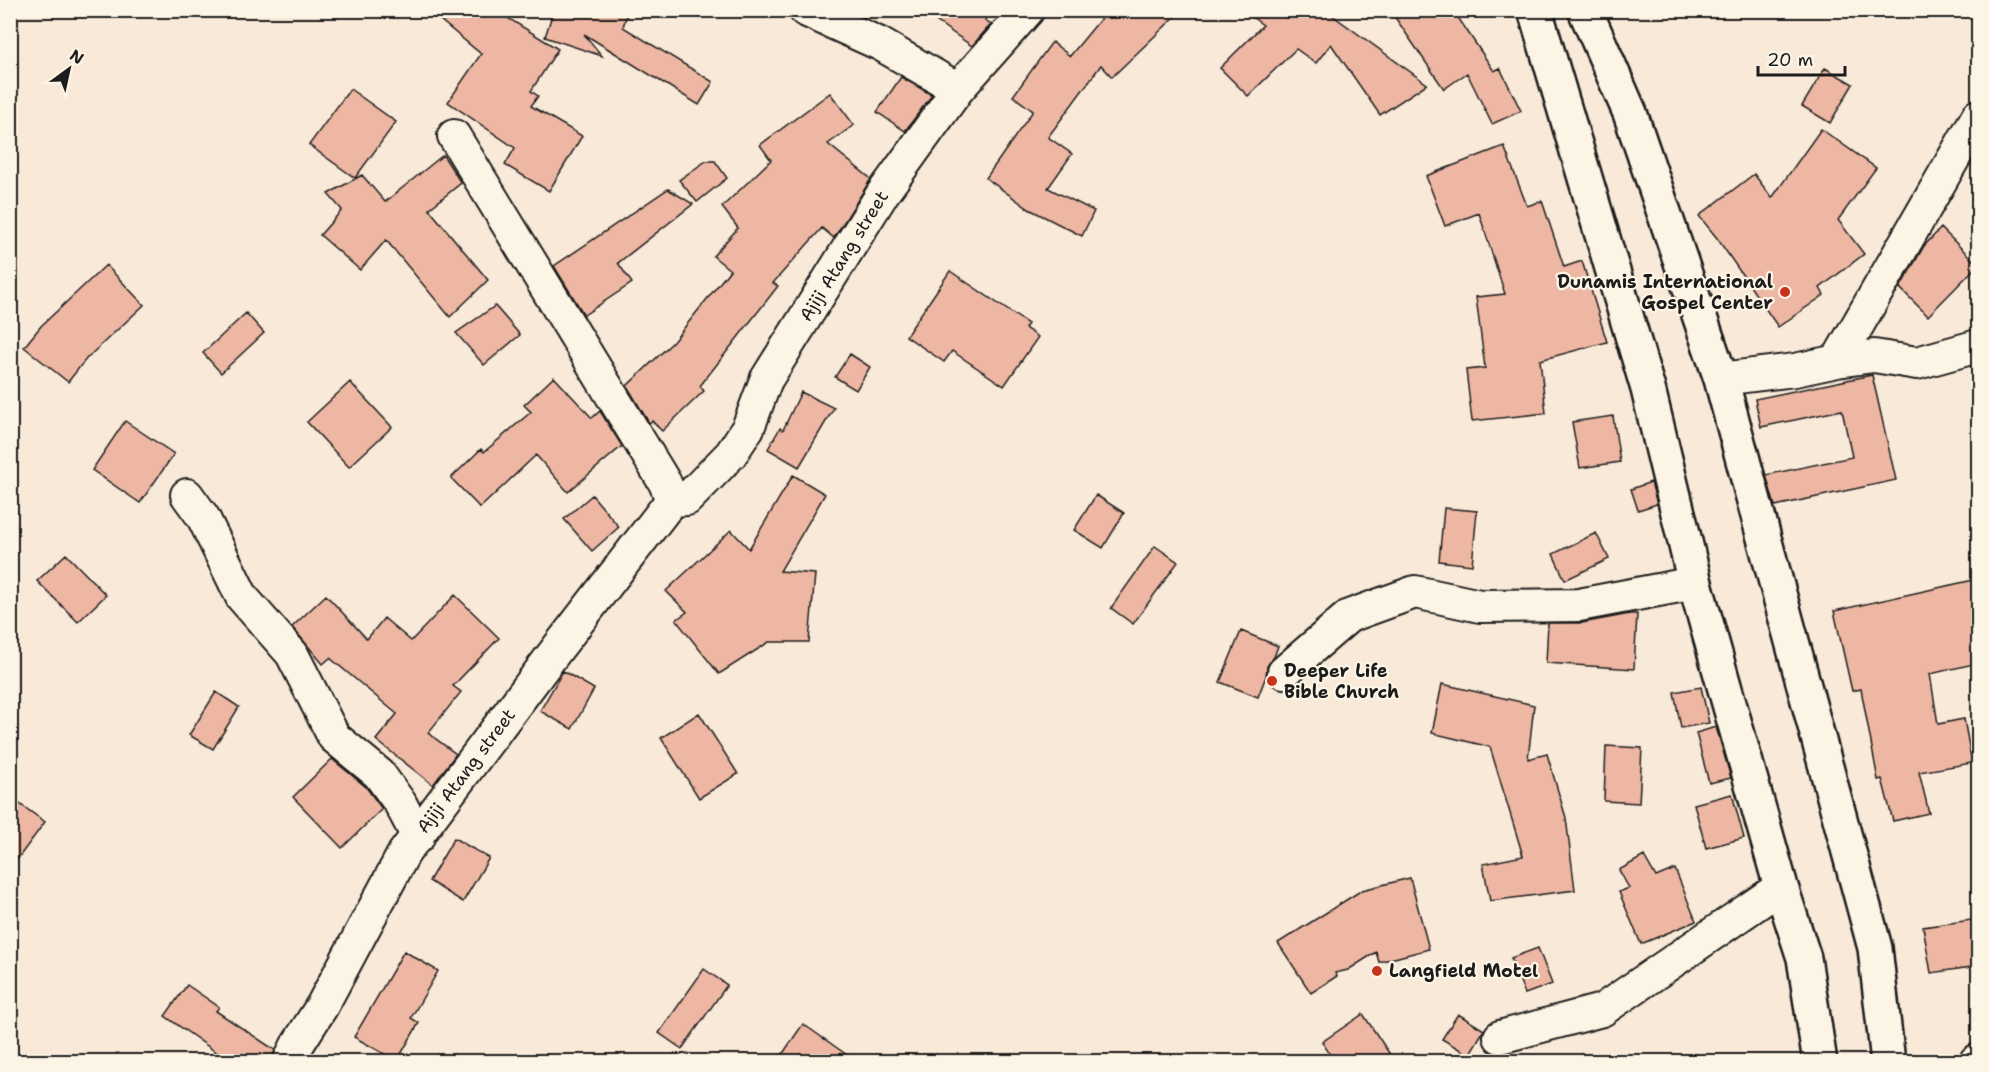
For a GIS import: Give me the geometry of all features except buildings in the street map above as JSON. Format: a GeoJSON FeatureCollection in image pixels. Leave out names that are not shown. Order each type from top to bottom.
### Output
{"type":"FeatureCollection","features":[{"type":"Feature","properties":{"kind":"main road"},"geometry":{"type":"LineString","coordinates":[[1535,10],[1648,389],[1695,583],[1781,887],[1804,958],[1820,1062]]}},
{"type":"Feature","properties":{"kind":"main road"},"geometry":{"type":"LineString","coordinates":[[1585,10],[1629,113],[1721,379],[1875,948],[1888,1062]]}},
{"type":"Feature","properties":{"kind":"street"},"geometry":{"type":"LineString","coordinates":[[805,10],[880,44],[958,89]]}},
{"type":"Feature","properties":{"kind":"street","name":"Ajiji Atang street"},"geometry":{"type":"LineString","coordinates":[[300,1057],[322,1006],[404,854],[672,500],[687,499],[731,454],[748,428],[766,380],[883,193],[958,89],[1029,10]]}},
{"type":"Feature","properties":{"kind":"street"},"geometry":{"type":"LineString","coordinates":[[1837,361],[1978,116]]}},
{"type":"Feature","properties":{"kind":"street"},"geometry":{"type":"LineString","coordinates":[[454,136],[665,483],[672,500]]}},
{"type":"Feature","properties":{"kind":"street"},"geometry":{"type":"LineString","coordinates":[[1721,379],[1874,357],[1917,363],[1978,346]]}},
{"type":"Feature","properties":{"kind":"street"},"geometry":{"type":"LineString","coordinates":[[187,495],[203,517],[242,597],[292,654],[334,737],[379,774],[400,803],[418,837]]}},
{"type":"Feature","properties":{"kind":"street"},"geometry":{"type":"LineString","coordinates":[[1284,672],[1349,616],[1415,592],[1480,606],[1579,605],[1695,583]]}},
{"type":"Feature","properties":{"kind":"street"},"geometry":{"type":"LineString","coordinates":[[1500,1037],[1602,1010],[1781,887]]}},
{"type":"Feature","properties":{"kind":"place","name":"Dunamis International Gospel Center"},"geometry":{"type":"Point","coordinates":[1785,292]}},
{"type":"Feature","properties":{"kind":"place","name":"Deeper Life Bible Church"},"geometry":{"type":"Point","coordinates":[1272,681]}},
{"type":"Feature","properties":{"kind":"place","name":"Langfield Motel"},"geometry":{"type":"Point","coordinates":[1377,971]}}]}
